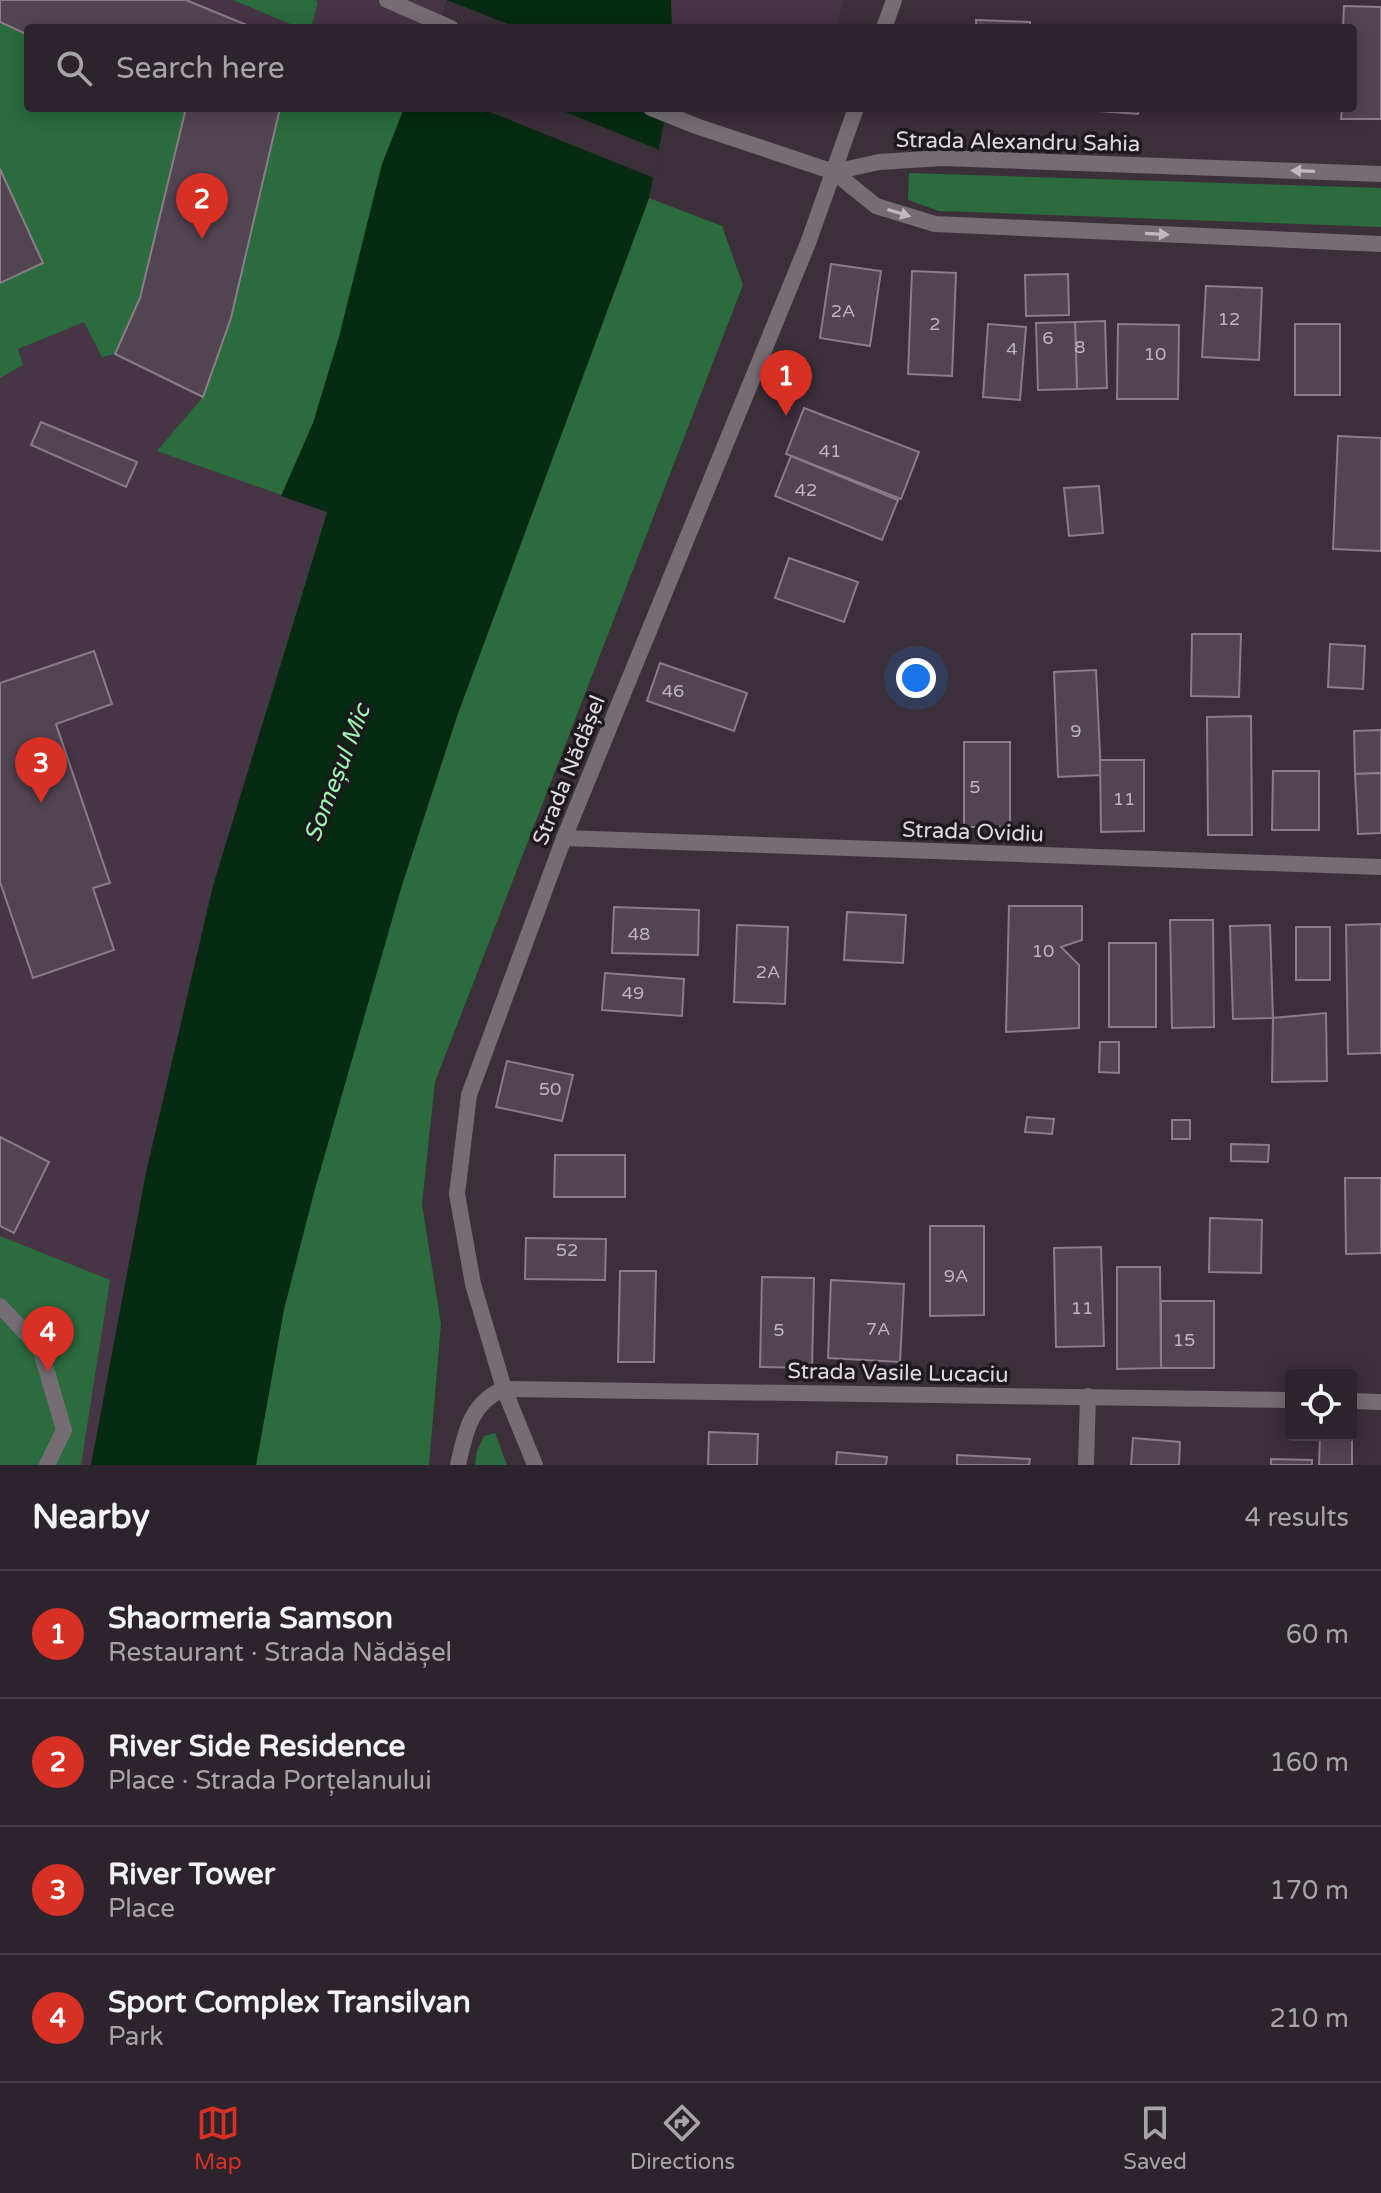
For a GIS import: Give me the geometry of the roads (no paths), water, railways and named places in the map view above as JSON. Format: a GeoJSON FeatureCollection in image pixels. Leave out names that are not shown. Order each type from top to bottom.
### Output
{"type":"FeatureCollection","features":[{"type":"Feature","properties":{"kind":"street"},"geometry":{"type":"LineString","coordinates":[[387,0],[441,24]]}},
{"type":"Feature","properties":{"kind":"street"},"geometry":{"type":"LineString","coordinates":[[885,24],[894,0]]}},
{"type":"Feature","properties":{"kind":"street"},"geometry":{"type":"LineString","coordinates":[[661,112],[834,172],[876,206],[935,224],[1381,244]]}},
{"type":"Feature","properties":{"kind":"street","name":"Strada Nădășel"},"geometry":{"type":"LineString","coordinates":[[535,1465],[504,1389],[473,1284],[457,1194],[469,1095],[564,838],[808,243],[855,112]]}},
{"type":"Feature","properties":{"kind":"street","name":"Strada Alexandru Sahia"},"geometry":{"type":"LineString","coordinates":[[834,172],[879,162],[942,158],[1381,174]]}},
{"type":"Feature","properties":{"kind":"street","name":"Strada Ovidiu"},"geometry":{"type":"LineString","coordinates":[[564,838],[1381,867]]}},
{"type":"Feature","properties":{"kind":"street"},"geometry":{"type":"LineString","coordinates":[[0,1306],[40,1348],[64,1430],[61,1465]]}},
{"type":"Feature","properties":{"kind":"street"},"geometry":{"type":"LineString","coordinates":[[458,1465],[465,1432],[476,1409],[490,1395],[504,1389]]}},
{"type":"Feature","properties":{"kind":"street","name":"Strada Vasile Lucaciu"},"geometry":{"type":"LineString","coordinates":[[504,1389],[1285,1400]]}},
{"type":"Feature","properties":{"kind":"street"},"geometry":{"type":"LineString","coordinates":[[1086,1465],[1088,1396]]}},
{"type":"Feature","properties":{"kind":"street"},"geometry":{"type":"LineString","coordinates":[[1357,1401],[1381,1402]]}},
{"type":"Feature","properties":{"kind":"street"},"geometry":{"type":"LineString","coordinates":[[47,1465],[64,1430]]}},
{"type":"Feature","properties":{"kind":"water"},"geometry":{"type":"Polygon","coordinates":[[[447,0],[671,0],[672,24],[440,24],[447,0]]]}},
{"type":"Feature","properties":{"kind":"water","name":"Someșul Mic"},"geometry":{"type":"Polygon","coordinates":[[[402,112],[666,112],[649,198],[457,716],[401,888],[314,1192],[284,1309],[256,1465],[91,1465],[146,1173],[213,886],[327,512],[281,496],[313,423],[339,337],[382,164],[402,112]]]}},
{"type":"Feature","properties":{"kind":"place","name":"River Side Residence"},"geometry":{"type":"Point","coordinates":[202,239]}},
{"type":"Feature","properties":{"kind":"place","name":"Shaormeria Samson"},"geometry":{"type":"Point","coordinates":[786,416]}},
{"type":"Feature","properties":{"kind":"place","name":"River Tower"},"geometry":{"type":"Point","coordinates":[41,803]}},
{"type":"Feature","properties":{"kind":"place","name":"Sport Complex Transilvan"},"geometry":{"type":"Point","coordinates":[48,1372]}}]}
